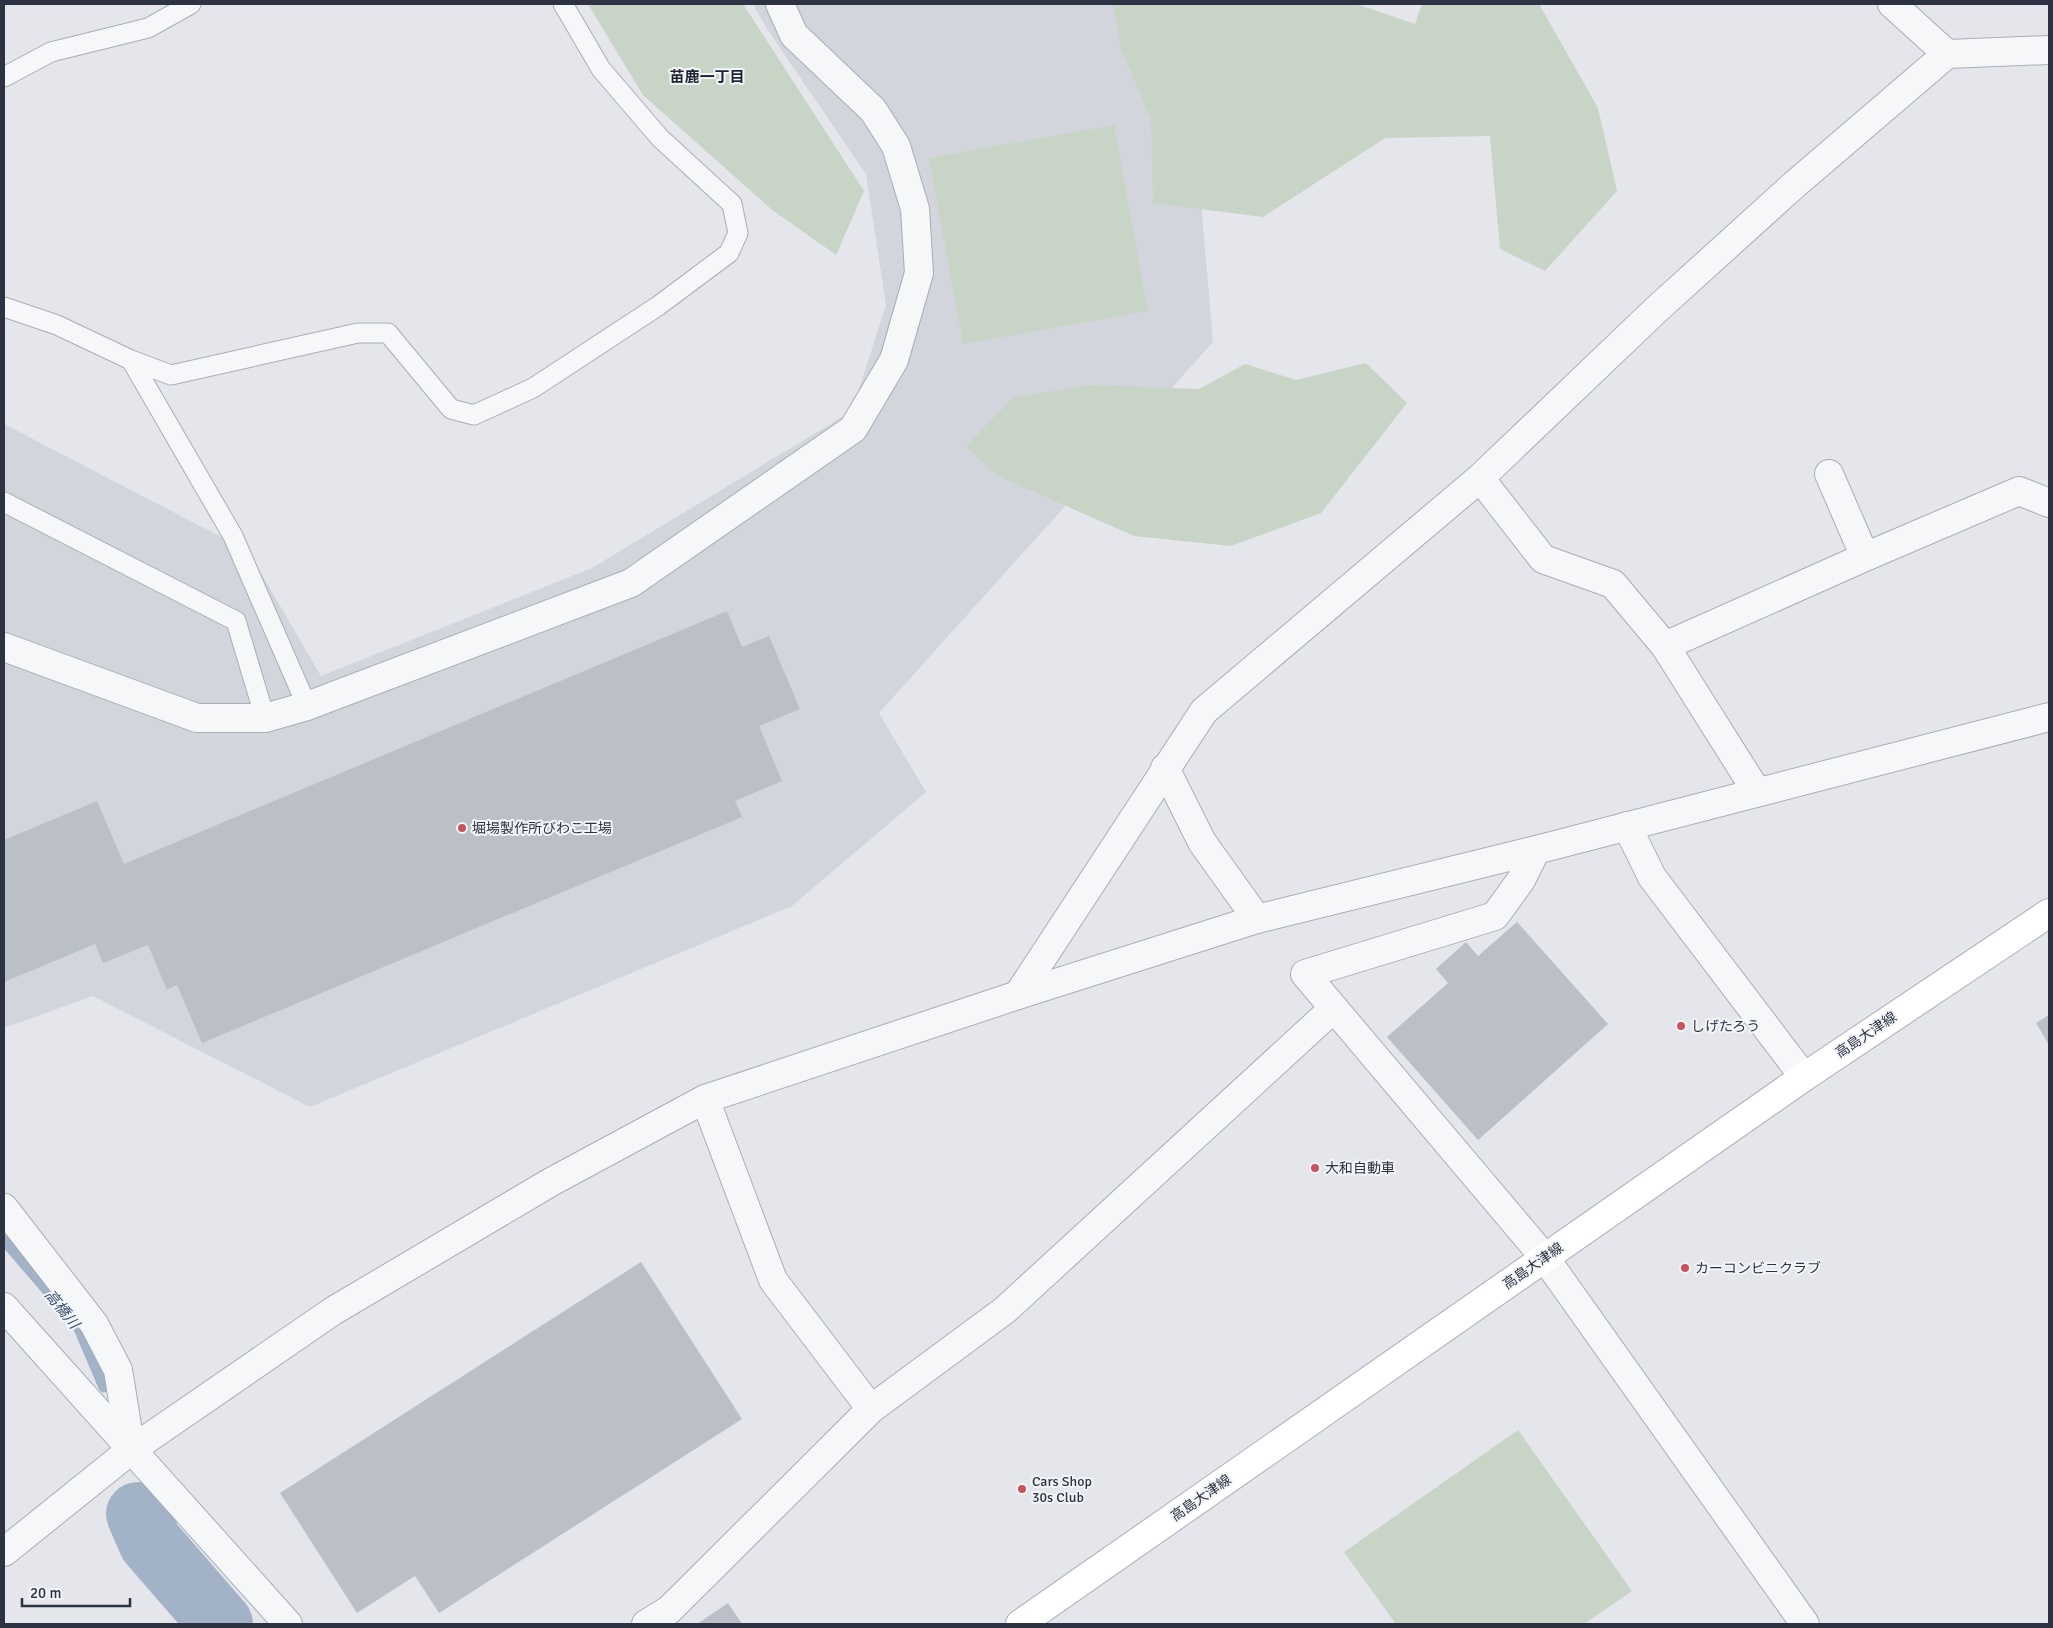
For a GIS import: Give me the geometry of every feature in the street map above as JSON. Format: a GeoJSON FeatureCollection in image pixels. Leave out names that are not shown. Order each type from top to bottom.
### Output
{"type":"FeatureCollection","features":[{"type":"Feature","properties":{"kind":"main road","name":"高島大津線"},"geometry":{"type":"LineString","coordinates":[[1020,1624],[1804,1077],[2049,913]]}},
{"type":"Feature","properties":{"kind":"street"},"geometry":{"type":"LineString","coordinates":[[4,647],[197,718],[265,718],[307,706],[631,583],[853,429],[894,360],[920,274],[915,209],[896,146],[873,110],[794,36],[780,4]]}},
{"type":"Feature","properties":{"kind":"street"},"geometry":{"type":"LineString","coordinates":[[1892,4],[1947,54]]}},
{"type":"Feature","properties":{"kind":"street"},"geometry":{"type":"LineString","coordinates":[[1018,995],[1204,711],[1480,478],[1671,296],[1794,185],[1947,54],[2049,50]]}},
{"type":"Feature","properties":{"kind":"street"},"geometry":{"type":"LineString","coordinates":[[1829,474],[1865,557]]}},
{"type":"Feature","properties":{"kind":"street"},"geometry":{"type":"LineString","coordinates":[[1480,478],[1542,559],[1612,584],[1665,646],[1757,792]]}},
{"type":"Feature","properties":{"kind":"street"},"geometry":{"type":"LineString","coordinates":[[1665,646],[2019,491],[2049,503]]}},
{"type":"Feature","properties":{"kind":"street"},"geometry":{"type":"LineString","coordinates":[[4,1552],[131,1450],[333,1311],[552,1182],[705,1099],[1018,995],[1257,919],[1536,850],[2049,717]]}},
{"type":"Feature","properties":{"kind":"street"},"geometry":{"type":"LineString","coordinates":[[1165,768],[1202,842],[1257,919]]}},
{"type":"Feature","properties":{"kind":"street"},"geometry":{"type":"LineString","coordinates":[[1627,826],[1652,877],[1804,1077]]}},
{"type":"Feature","properties":{"kind":"street"},"geometry":{"type":"LineString","coordinates":[[1536,850],[1521,880],[1495,916],[1305,974],[1545,1258],[1805,1624]]}},
{"type":"Feature","properties":{"kind":"street"},"geometry":{"type":"LineString","coordinates":[[646,1624],[669,1610],[871,1409],[1005,1310],[1334,1008]]}},
{"type":"Feature","properties":{"kind":"street"},"geometry":{"type":"LineString","coordinates":[[705,1099],[773,1280],[871,1409]]}},
{"type":"Feature","properties":{"kind":"street"},"geometry":{"type":"LineString","coordinates":[[4,1208],[94,1324],[118,1370],[131,1450]]}},
{"type":"Feature","properties":{"kind":"street"},"geometry":{"type":"LineString","coordinates":[[4,1307],[288,1624]]}},
{"type":"Feature","properties":{"kind":"lane"},"geometry":{"type":"LineString","coordinates":[[4,76],[51,52],[148,28],[191,4]]}},
{"type":"Feature","properties":{"kind":"lane"},"geometry":{"type":"LineString","coordinates":[[4,307],[57,325],[131,360],[171,375],[358,333],[388,333],[451,409],[474,416],[533,388],[658,306],[729,254],[738,233],[732,204],[660,138],[601,69],[563,4]]}},
{"type":"Feature","properties":{"kind":"lane"},"geometry":{"type":"LineString","coordinates":[[131,360],[233,536],[307,706]]}},
{"type":"Feature","properties":{"kind":"lane"},"geometry":{"type":"LineString","coordinates":[[4,502],[236,621],[265,718]]}},
{"type":"Feature","properties":{"kind":"shaded area"},"geometry":{"type":"Polygon","coordinates":[[[753,4],[1184,4],[1213,342],[879,713],[926,792],[792,906],[310,1107],[93,996],[4,1028],[4,424],[248,551],[321,676],[592,568],[852,411],[886,305],[866,174],[767,29],[753,4]]]}},
{"type":"Feature","properties":{"kind":"green space"},"geometry":{"type":"Polygon","coordinates":[[[588,4],[743,4],[864,191],[836,255],[771,209],[643,95],[588,4]]]}},
{"type":"Feature","properties":{"kind":"green space"},"geometry":{"type":"Polygon","coordinates":[[[1113,4],[1356,4],[1415,24],[1422,4],[1539,4],[1598,108],[1617,191],[1545,271],[1500,249],[1490,136],[1385,138],[1263,217],[1153,203],[1151,119],[1121,49],[1113,4]]]}},
{"type":"Feature","properties":{"kind":"green space"},"geometry":{"type":"Polygon","coordinates":[[[1114,125],[1148,311],[963,344],[929,158],[1114,125]]]}},
{"type":"Feature","properties":{"kind":"green space"},"geometry":{"type":"Polygon","coordinates":[[[1366,363],[1407,403],[1321,513],[1231,546],[1134,536],[996,475],[966,446],[1013,398],[1088,385],[1199,389],[1245,364],[1296,380],[1366,363]]]}},
{"type":"Feature","properties":{"kind":"green space"},"geometry":{"type":"Polygon","coordinates":[[[1518,1430],[1632,1591],[1584,1624],[1396,1624],[1344,1552],[1518,1430]]]}},
{"type":"Feature","properties":{"kind":"building","name":"堀場製作所びわこ工場"},"geometry":{"type":"Polygon","coordinates":[[[727,611],[742,647],[769,636],[800,709],[759,726],[782,781],[735,801],[742,817],[202,1043],[177,985],[167,990],[148,945],[103,963],[95,944],[4,982],[4,840],[97,801],[124,864],[727,611]]]}},
{"type":"Feature","properties":{"kind":"building"},"geometry":{"type":"Polygon","coordinates":[[[1517,922],[1608,1024],[1478,1140],[1387,1037],[1448,983],[1436,969],[1466,942],[1478,956],[1517,922]]]}},
{"type":"Feature","properties":{"kind":"building"},"geometry":{"type":"Polygon","coordinates":[[[2049,1015],[2049,1045],[2036,1023],[2049,1015]]]}},
{"type":"Feature","properties":{"kind":"building"},"geometry":{"type":"Polygon","coordinates":[[[641,1262],[742,1419],[439,1613],[415,1576],[357,1613],[280,1493],[641,1262]]]}},
{"type":"Feature","properties":{"kind":"building"},"geometry":{"type":"Polygon","coordinates":[[[728,1603],[742,1624],[697,1624],[728,1603]]]}},
{"type":"Feature","properties":{"kind":"waterway","name":"高橋川"},"geometry":{"type":"LineString","coordinates":[[4,1240],[78,1326],[104,1387]]}},
{"type":"Feature","properties":{"kind":"waterway","name":"高橋川"},"geometry":{"type":"LineString","coordinates":[[138,1514],[150,1542],[221,1624]]}},
{"type":"Feature","properties":{"kind":"place","name":"堀場製作所びわこ工場"},"geometry":{"type":"Point","coordinates":[462,828]}},
{"type":"Feature","properties":{"kind":"place","name":"しげたろう"},"geometry":{"type":"Point","coordinates":[1681,1026]}},
{"type":"Feature","properties":{"kind":"place","name":"大和自動車"},"geometry":{"type":"Point","coordinates":[1315,1168]}},
{"type":"Feature","properties":{"kind":"place","name":"カーコンビニクラブ"},"geometry":{"type":"Point","coordinates":[1685,1268]}},
{"type":"Feature","properties":{"kind":"place","name":"Cars Shop 30s Club"},"geometry":{"type":"Point","coordinates":[1022,1489]}},
{"type":"Feature","properties":{"kind":"district","name":"苗鹿一丁目"},"geometry":{"type":"Point","coordinates":[707,77]}}]}
